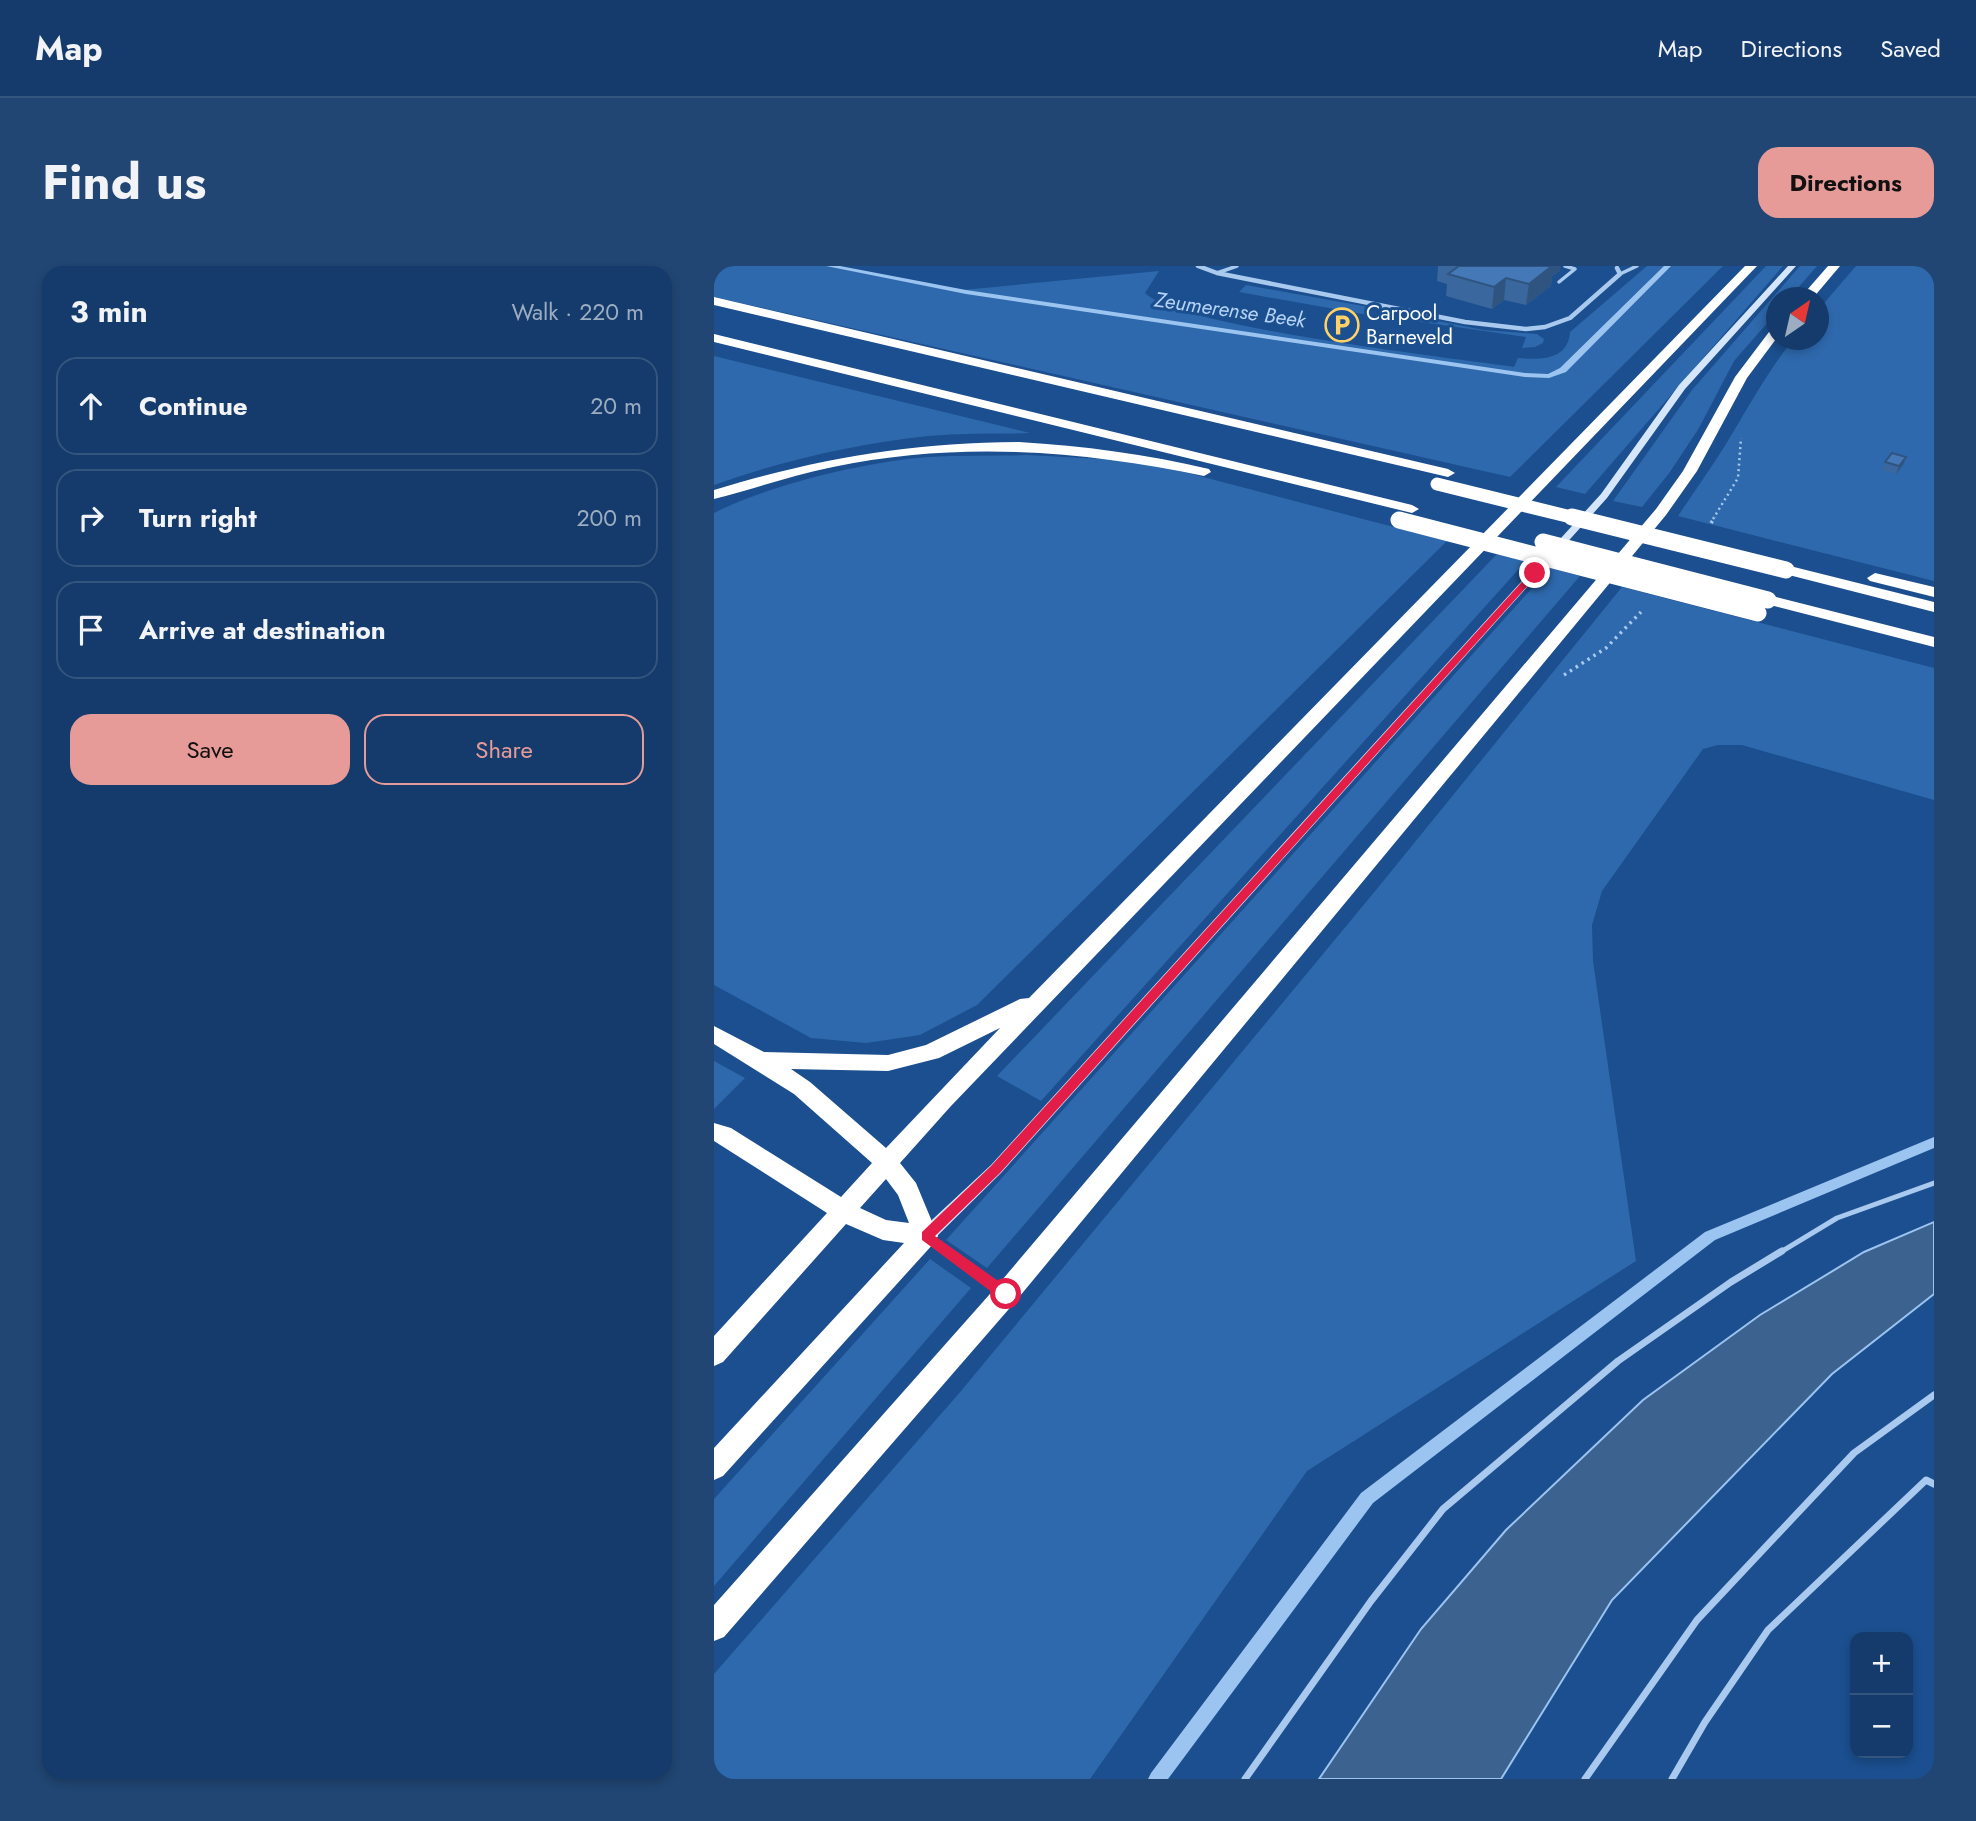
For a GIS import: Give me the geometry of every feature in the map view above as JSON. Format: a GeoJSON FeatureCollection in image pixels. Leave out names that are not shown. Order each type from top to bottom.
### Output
{"type":"FeatureCollection","features":[{"type":"Feature","properties":{"kind":"highway"},"geometry":{"type":"LineString","coordinates":[[714,1354],[886,1161],[1751,266]]}},
{"type":"Feature","properties":{"kind":"highway"},"geometry":{"type":"LineString","coordinates":[[1815,287],[1834,266]]}},
{"type":"Feature","properties":{"kind":"highway"},"geometry":{"type":"LineString","coordinates":[[714,301],[1790,564],[1934,607]]}},
{"type":"Feature","properties":{"kind":"highway"},"geometry":{"type":"LineString","coordinates":[[714,311],[1442,478]]}},
{"type":"Feature","properties":{"kind":"highway"},"geometry":{"type":"LineString","coordinates":[[714,338],[1412,509],[1934,642]]}},
{"type":"Feature","properties":{"kind":"highway"},"geometry":{"type":"LineString","coordinates":[[714,1627],[1006,1294],[1661,512],[1690,471],[1741,377],[1766,344]]}},
{"type":"Feature","properties":{"kind":"highway"},"geometry":{"type":"LineString","coordinates":[[714,495],[802,467],[862,457],[979,446],[1062,447],[1186,467],[1758,613],[1810,610]]}},
{"type":"Feature","properties":{"kind":"highway"},"geometry":{"type":"LineString","coordinates":[[1790,564],[1934,592]]}},
{"type":"Feature","properties":{"kind":"highway"},"geometry":{"type":"LineString","coordinates":[[759,1059],[888,1063],[931,1052],[1042,998]]}},
{"type":"Feature","properties":{"kind":"highway"},"geometry":{"type":"LineString","coordinates":[[714,1034],[759,1059],[802,1088],[886,1161],[908,1190],[926,1236]]}},
{"type":"Feature","properties":{"kind":"highway"},"geometry":{"type":"LineString","coordinates":[[714,1132],[723,1134],[843,1212],[883,1230],[926,1236]]}},
{"type":"Feature","properties":{"kind":"highway"},"geometry":{"type":"LineString","coordinates":[[714,1467],[926,1236]]}},
{"type":"Feature","properties":{"kind":"main road"},"geometry":{"type":"LineString","coordinates":[[926,1236],[996,1169],[1604,496],[1682,387],[1792,266]]}},
{"type":"Feature","properties":{"kind":"street"},"geometry":{"type":"LineString","coordinates":[[1198,266],[1217,273],[1482,324],[1534,328],[1562,322],[1571,316],[1620,274],[1617,268]]}},
{"type":"Feature","properties":{"kind":"lane"},"geometry":{"type":"LineString","coordinates":[[1217,273],[1237,266]]}},
{"type":"Feature","properties":{"kind":"lane"},"geometry":{"type":"LineString","coordinates":[[1559,282],[1576,268],[1565,266]]}},
{"type":"Feature","properties":{"kind":"lane"},"geometry":{"type":"LineString","coordinates":[[1620,274],[1637,266]]}},
{"type":"Feature","properties":{"kind":"lane"},"geometry":{"type":"LineString","coordinates":[[1245,1779],[1371,1601],[1443,1509],[1618,1361],[1731,1282],[1837,1218],[1934,1183]]}},
{"type":"Feature","properties":{"kind":"lane"},"geometry":{"type":"LineString","coordinates":[[926,1236],[1006,1294]]}},
{"type":"Feature","properties":{"kind":"lane"},"geometry":{"type":"LineString","coordinates":[[1585,1779],[1697,1620],[1854,1453],[1934,1395]]}},
{"type":"Feature","properties":{"kind":"lane"},"geometry":{"type":"LineString","coordinates":[[1672,1779],[1704,1722],[1768,1630],[1926,1480],[1934,1484]]}},
{"type":"Feature","properties":{"kind":"shaded area"},"geometry":{"type":"Polygon","coordinates":[[[714,266],[831,266],[963,290],[1159,271],[1145,293],[1168,306],[1208,318],[1379,349],[1514,367],[1518,358],[1536,359],[1559,353],[1568,341],[1570,332],[1647,266],[1723,266],[1510,477],[714,297],[714,266]]]}},
{"type":"Feature","properties":{"kind":"shaded area"},"geometry":{"type":"Polygon","coordinates":[[[1766,266],[1783,266],[1585,494],[1556,487],[1766,266]]]}},
{"type":"Feature","properties":{"kind":"shaded area"},"geometry":{"type":"Polygon","coordinates":[[[1800,266],[1817,266],[1799,287],[1782,287],[1800,266]]]}},
{"type":"Feature","properties":{"kind":"shaded area"},"geometry":{"type":"Polygon","coordinates":[[[1856,266],[1934,266],[1934,581],[1678,516],[1786,350],[1829,350],[1829,297],[1856,266]]]}},
{"type":"Feature","properties":{"kind":"shaded area"},"geometry":{"type":"Polygon","coordinates":[[[1246,285],[1374,308],[1368,315],[1239,292],[1246,285]]]}},
{"type":"Feature","properties":{"kind":"shaded area"},"geometry":{"type":"Polygon","coordinates":[[[1766,305],[1766,324],[1734,361],[1699,428],[1670,472],[1642,507],[1613,501],[1692,390],[1766,305]]]}},
{"type":"Feature","properties":{"kind":"shaded area"},"geometry":{"type":"Polygon","coordinates":[[[1391,312],[1484,330],[1537,334],[1544,339],[1543,343],[1535,347],[1522,348],[1526,337],[1386,317],[1391,312]]]}},
{"type":"Feature","properties":{"kind":"shaded area"},"geometry":{"type":"Polygon","coordinates":[[[714,356],[1030,433],[941,435],[901,439],[820,454],[714,485],[714,356]]]}},
{"type":"Feature","properties":{"kind":"shaded area"},"geometry":{"type":"Polygon","coordinates":[[[1026,455],[1142,461],[1447,541],[977,1005],[920,1035],[866,1043],[811,1038],[714,985],[714,513],[790,484],[848,469],[929,457],[1026,455]]]}},
{"type":"Feature","properties":{"kind":"shaded area"},"geometry":{"type":"Polygon","coordinates":[[[1497,554],[1526,561],[1041,1101],[997,1076],[1497,554]]]}},
{"type":"Feature","properties":{"kind":"shaded area"},"geometry":{"type":"Polygon","coordinates":[[[1550,568],[1580,576],[987,1268],[946,1240],[1550,568]]]}},
{"type":"Feature","properties":{"kind":"shaded area"},"geometry":{"type":"Polygon","coordinates":[[[1622,587],[1934,668],[1934,800],[1742,745],[1718,745],[1703,749],[1602,891],[1592,925],[1593,961],[1636,1261],[1307,1471],[1090,1779],[714,1779],[714,1674],[961,1391],[1376,890],[1622,587]]]}},
{"type":"Feature","properties":{"kind":"shaded area"},"geometry":{"type":"Polygon","coordinates":[[[714,1061],[745,1078],[714,1109],[714,1061]]]}},
{"type":"Feature","properties":{"kind":"shaded area"},"geometry":{"type":"Polygon","coordinates":[[[1934,1222],[1934,1294],[1832,1374],[1612,1600],[1501,1779],[1319,1779],[1421,1629],[1506,1530],[1643,1400],[1760,1315],[1864,1252],[1934,1222]]]}},
{"type":"Feature","properties":{"kind":"shaded area"},"geometry":{"type":"Polygon","coordinates":[[[930,1259],[971,1288],[714,1586],[714,1499],[930,1259]]]}},
{"type":"Feature","properties":{"kind":"building"},"geometry":{"type":"Polygon","coordinates":[[[1459,266],[1552,266],[1529,284],[1506,278],[1494,287],[1448,274],[1459,266]]]}},
{"type":"Feature","properties":{"kind":"building"},"geometry":{"type":"Polygon","coordinates":[[[1892,453],[1906,457],[1899,466],[1885,462],[1892,453]]]}},
{"type":"Feature","properties":{"kind":"waterway","name":"Zeumerense Beek"},"geometry":{"type":"LineString","coordinates":[[829,266],[966,292],[1525,375],[1549,376],[1563,370],[1668,266]]}},
{"type":"Feature","properties":{"kind":"waterway"},"geometry":{"type":"LineString","coordinates":[[1157,1779],[1367,1498],[1710,1236],[1934,1142]]}},
{"type":"Feature","properties":{"kind":"place","name":"Carpool Barneveld"},"geometry":{"type":"Point","coordinates":[1342,325]}},
{"type":"Feature","properties":{"kind":"route"},"geometry":{"type":"LineString","coordinates":[[1006,1294],[926,1236],[996,1169],[1535,573]]}}]}
